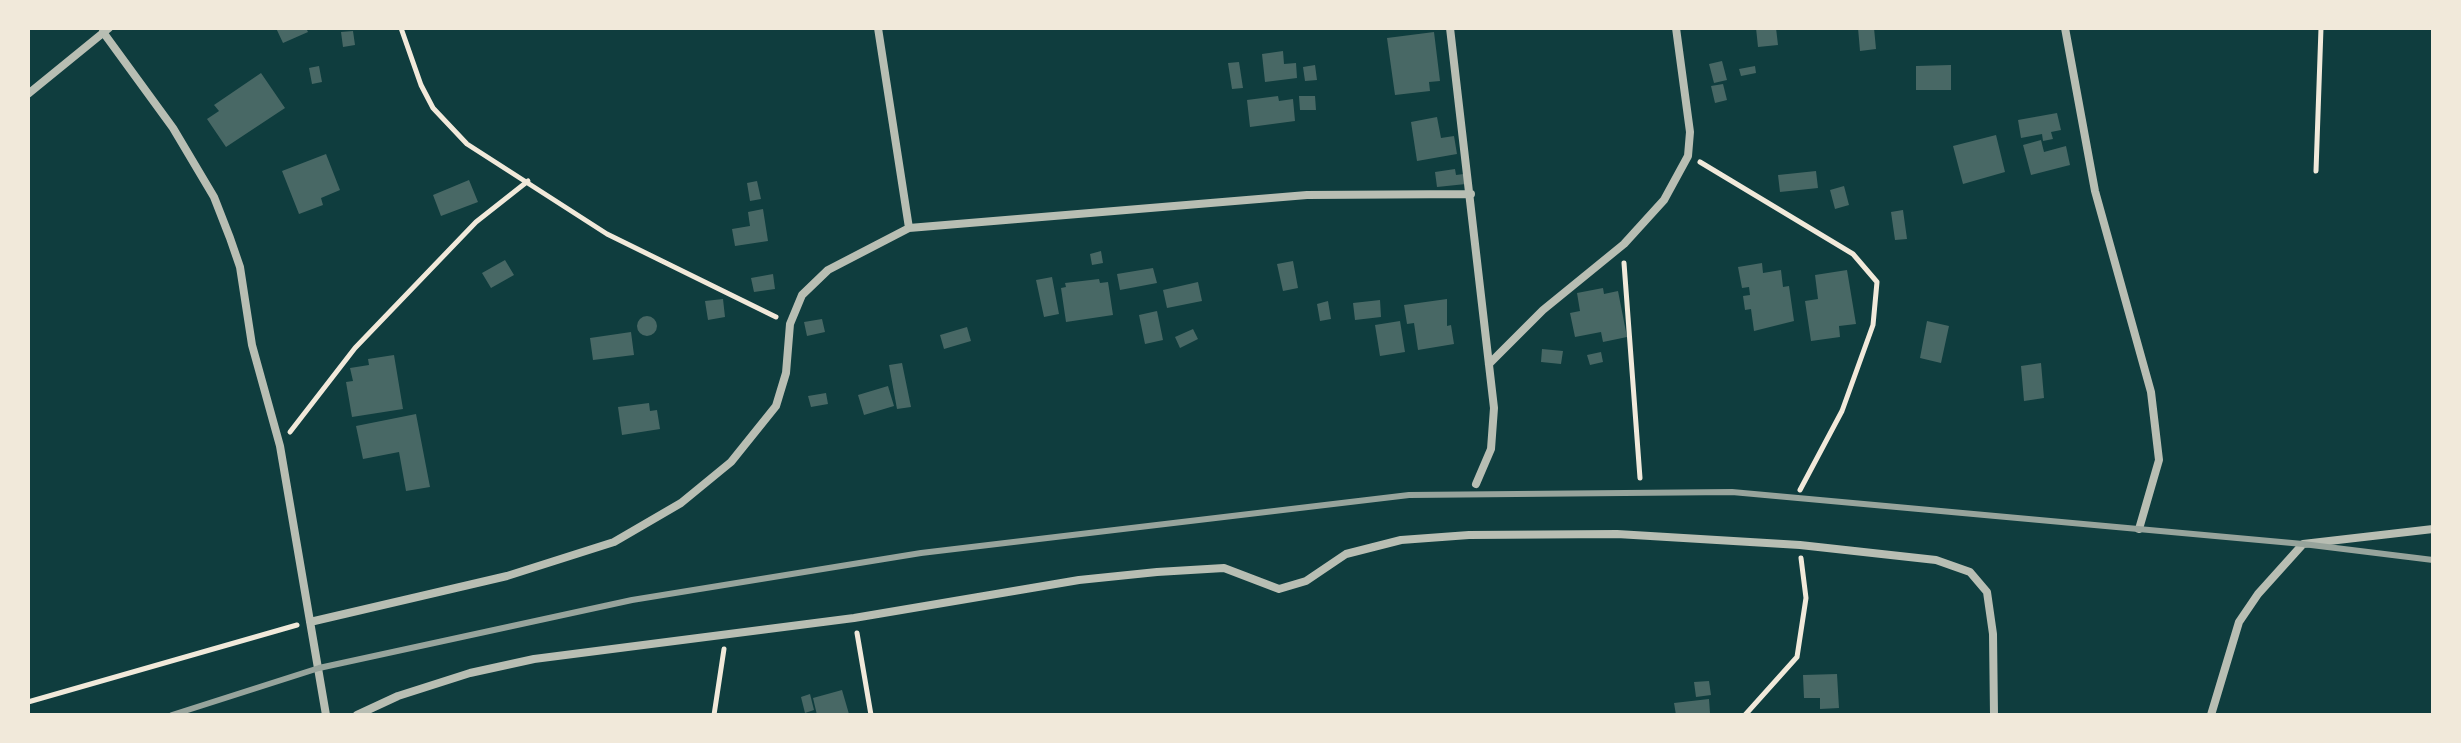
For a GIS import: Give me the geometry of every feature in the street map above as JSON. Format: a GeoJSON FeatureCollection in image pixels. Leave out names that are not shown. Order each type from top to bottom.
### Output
{"type":"FeatureCollection","features":[{"type":"Feature","properties":{"kind":"street"},"geometry":{"type":"LineString","coordinates":[[878,28],[909,228]]}},
{"type":"Feature","properties":{"kind":"street"},"geometry":{"type":"LineString","coordinates":[[1450,28],[1494,408],[1491,449],[1476,484]]}},
{"type":"Feature","properties":{"kind":"street"},"geometry":{"type":"LineString","coordinates":[[1489,364],[1543,310],[1624,244],[1664,200],[1688,156],[1689,106],[1676,28]]}},
{"type":"Feature","properties":{"kind":"street"},"geometry":{"type":"LineString","coordinates":[[2065,28],[2095,191],[2151,392],[2159,460],[2139,529]]}},
{"type":"Feature","properties":{"kind":"street"},"geometry":{"type":"LineString","coordinates":[[28,94],[106,30],[173,128],[214,197],[240,267],[252,345],[280,446],[326,715]]}},
{"type":"Feature","properties":{"kind":"street"},"geometry":{"type":"LineString","coordinates":[[310,622],[507,576],[614,542],[681,503],[731,462],[776,406],[786,373],[790,324],[802,295],[828,270],[909,228],[1307,195],[1471,194]]}},
{"type":"Feature","properties":{"kind":"street"},"geometry":{"type":"LineString","coordinates":[[2214,713],[2239,622],[2258,594],[2303,544],[2433,529]]}},
{"type":"Feature","properties":{"kind":"street"},"geometry":{"type":"LineString","coordinates":[[357,715],[398,696],[470,673],[534,659],[854,618],[1079,580],[1185,570],[1235,570],[1279,589],[1306,581],[1346,554],[1401,540],[1617,534],[1800,545],[1936,560],[1970,572],[1987,592],[1993,634],[1994,715]]}},
{"type":"Feature","properties":{"kind":"path"},"geometry":{"type":"LineString","coordinates":[[401,28],[421,85],[447,125],[467,144],[607,234],[790,324]]}},
{"type":"Feature","properties":{"kind":"path"},"geometry":{"type":"LineString","coordinates":[[2316,171],[2321,28]]}},
{"type":"Feature","properties":{"kind":"path"},"geometry":{"type":"LineString","coordinates":[[1688,156],[1778,206],[1853,254],[1877,282],[1873,325],[1842,411],[1800,490]]}},
{"type":"Feature","properties":{"kind":"path"},"geometry":{"type":"LineString","coordinates":[[280,446],[355,348],[476,222],[528,181]]}},
{"type":"Feature","properties":{"kind":"path"},"geometry":{"type":"LineString","coordinates":[[1624,244],[1623,280],[1640,478]]}},
{"type":"Feature","properties":{"kind":"path"},"geometry":{"type":"LineString","coordinates":[[1745,715],[1797,657],[1806,598],[1800,545]]}},
{"type":"Feature","properties":{"kind":"path"},"geometry":{"type":"LineString","coordinates":[[854,618],[871,715]]}},
{"type":"Feature","properties":{"kind":"path"},"geometry":{"type":"LineString","coordinates":[[28,702],[310,622]]}},
{"type":"Feature","properties":{"kind":"path"},"geometry":{"type":"LineString","coordinates":[[714,715],[726,633]]}},
{"type":"Feature","properties":{"kind":"building"},"geometry":{"type":"Polygon","coordinates":[[[276,28],[306,28],[308,32],[283,43],[276,28]]]}},
{"type":"Feature","properties":{"kind":"building"},"geometry":{"type":"Polygon","coordinates":[[[1756,28],[1776,28],[1778,45],[1758,47],[1756,28]]]}},
{"type":"Feature","properties":{"kind":"building"},"geometry":{"type":"Polygon","coordinates":[[[1858,28],[1874,28],[1876,49],[1860,51],[1858,28]]]}},
{"type":"Feature","properties":{"kind":"building"},"geometry":{"type":"Polygon","coordinates":[[[353,31],[355,45],[343,47],[341,32],[353,31]]]}},
{"type":"Feature","properties":{"kind":"building"},"geometry":{"type":"Polygon","coordinates":[[[1434,32],[1440,81],[1429,82],[1430,91],[1395,95],[1387,38],[1434,32]]]}},
{"type":"Feature","properties":{"kind":"building"},"geometry":{"type":"Polygon","coordinates":[[[1283,51],[1284,64],[1296,63],[1297,78],[1265,82],[1262,54],[1283,51]]]}},
{"type":"Feature","properties":{"kind":"building"},"geometry":{"type":"Polygon","coordinates":[[[1722,61],[1727,80],[1714,83],[1709,64],[1722,61]]]}},
{"type":"Feature","properties":{"kind":"building"},"geometry":{"type":"Polygon","coordinates":[[[1239,62],[1243,88],[1232,89],[1228,63],[1239,62]]]}},
{"type":"Feature","properties":{"kind":"building"},"geometry":{"type":"Polygon","coordinates":[[[1315,65],[1317,80],[1305,81],[1303,67],[1315,65]]]}},
{"type":"Feature","properties":{"kind":"building"},"geometry":{"type":"Polygon","coordinates":[[[1951,65],[1951,90],[1916,90],[1916,66],[1951,65]]]}},
{"type":"Feature","properties":{"kind":"building"},"geometry":{"type":"Polygon","coordinates":[[[319,66],[322,82],[312,84],[309,68],[319,66]]]}},
{"type":"Feature","properties":{"kind":"building"},"geometry":{"type":"Polygon","coordinates":[[[1755,66],[1756,73],[1741,76],[1739,69],[1755,66]]]}},
{"type":"Feature","properties":{"kind":"building"},"geometry":{"type":"Polygon","coordinates":[[[261,73],[285,108],[226,147],[207,119],[219,111],[214,105],[261,73]]]}},
{"type":"Feature","properties":{"kind":"building"},"geometry":{"type":"Polygon","coordinates":[[[1723,84],[1727,100],[1715,103],[1711,86],[1723,84]]]}},
{"type":"Feature","properties":{"kind":"building"},"geometry":{"type":"Polygon","coordinates":[[[1278,96],[1279,101],[1293,99],[1295,121],[1250,127],[1247,100],[1278,96]]]}},
{"type":"Feature","properties":{"kind":"building"},"geometry":{"type":"Polygon","coordinates":[[[1299,96],[1315,96],[1316,110],[1300,110],[1299,96]]]}},
{"type":"Feature","properties":{"kind":"building"},"geometry":{"type":"Polygon","coordinates":[[[2057,113],[2061,130],[2051,132],[2053,139],[2043,141],[2042,134],[2021,138],[2018,120],[2057,113]]]}},
{"type":"Feature","properties":{"kind":"building"},"geometry":{"type":"Polygon","coordinates":[[[1437,117],[1441,138],[1454,136],[1457,154],[1417,161],[1411,122],[1437,117]]]}},
{"type":"Feature","properties":{"kind":"building"},"geometry":{"type":"Polygon","coordinates":[[[1996,135],[2005,172],[1963,184],[1953,146],[1996,135]]]}},
{"type":"Feature","properties":{"kind":"building"},"geometry":{"type":"Polygon","coordinates":[[[2041,140],[2044,152],[2066,146],[2070,165],[2031,175],[2023,145],[2041,140]]]}},
{"type":"Feature","properties":{"kind":"building"},"geometry":{"type":"Polygon","coordinates":[[[326,154],[340,190],[321,198],[323,205],[299,214],[282,171],[326,154]]]}},
{"type":"Feature","properties":{"kind":"building"},"geometry":{"type":"Polygon","coordinates":[[[1455,169],[1456,175],[1464,174],[1466,184],[1437,187],[1435,172],[1455,169]]]}},
{"type":"Feature","properties":{"kind":"building"},"geometry":{"type":"Polygon","coordinates":[[[1816,171],[1818,188],[1780,192],[1778,175],[1816,171]]]}},
{"type":"Feature","properties":{"kind":"building"},"geometry":{"type":"Polygon","coordinates":[[[469,180],[478,202],[441,216],[433,195],[469,180]]]}},
{"type":"Feature","properties":{"kind":"building"},"geometry":{"type":"Polygon","coordinates":[[[757,181],[761,199],[750,201],[747,183],[757,181]]]}},
{"type":"Feature","properties":{"kind":"building"},"geometry":{"type":"Polygon","coordinates":[[[1844,186],[1849,205],[1835,209],[1830,190],[1844,186]]]}},
{"type":"Feature","properties":{"kind":"building"},"geometry":{"type":"Polygon","coordinates":[[[763,209],[768,241],[735,246],[732,229],[750,226],[748,212],[763,209]]]}},
{"type":"Feature","properties":{"kind":"building"},"geometry":{"type":"Polygon","coordinates":[[[1903,210],[1907,239],[1895,240],[1891,212],[1903,210]]]}},
{"type":"Feature","properties":{"kind":"building"},"geometry":{"type":"Polygon","coordinates":[[[1101,251],[1103,263],[1092,265],[1090,254],[1101,251]]]}},
{"type":"Feature","properties":{"kind":"building"},"geometry":{"type":"Polygon","coordinates":[[[505,260],[514,275],[491,288],[482,273],[505,260]]]}},
{"type":"Feature","properties":{"kind":"building"},"geometry":{"type":"Polygon","coordinates":[[[1293,261],[1298,288],[1283,291],[1277,264],[1293,261]]]}},
{"type":"Feature","properties":{"kind":"building"},"geometry":{"type":"Polygon","coordinates":[[[1762,263],[1763,273],[1781,270],[1783,287],[1789,286],[1794,321],[1754,331],[1751,309],[1745,310],[1743,296],[1750,295],[1749,287],[1742,288],[1738,267],[1762,263]]]}},
{"type":"Feature","properties":{"kind":"building"},"geometry":{"type":"Polygon","coordinates":[[[1153,268],[1157,283],[1120,290],[1117,274],[1153,268]]]}},
{"type":"Feature","properties":{"kind":"building"},"geometry":{"type":"Polygon","coordinates":[[[1847,270],[1856,324],[1839,326],[1840,337],[1811,341],[1805,301],[1818,299],[1815,275],[1847,270]]]}},
{"type":"Feature","properties":{"kind":"building"},"geometry":{"type":"Polygon","coordinates":[[[773,274],[775,289],[754,292],[751,278],[773,274]]]}},
{"type":"Feature","properties":{"kind":"building"},"geometry":{"type":"Polygon","coordinates":[[[1052,277],[1059,314],[1044,317],[1036,280],[1052,277]]]}},
{"type":"Feature","properties":{"kind":"building"},"geometry":{"type":"Polygon","coordinates":[[[1099,279],[1100,283],[1108,282],[1113,315],[1066,322],[1061,288],[1066,287],[1065,283],[1099,279]]]}},
{"type":"Feature","properties":{"kind":"building"},"geometry":{"type":"Polygon","coordinates":[[[1198,282],[1202,301],[1167,308],[1163,290],[1198,282]]]}},
{"type":"Feature","properties":{"kind":"building"},"geometry":{"type":"Polygon","coordinates":[[[1603,288],[1604,294],[1618,291],[1627,337],[1603,342],[1601,332],[1575,337],[1570,313],[1580,311],[1577,293],[1603,288]]]}},
{"type":"Feature","properties":{"kind":"building"},"geometry":{"type":"Polygon","coordinates":[[[723,299],[725,317],[708,320],[705,301],[723,299]]]}},
{"type":"Feature","properties":{"kind":"building"},"geometry":{"type":"Polygon","coordinates":[[[1447,299],[1447,326],[1451,325],[1454,344],[1418,350],[1414,323],[1407,324],[1404,305],[1447,299]]]}},
{"type":"Feature","properties":{"kind":"building"},"geometry":{"type":"Polygon","coordinates":[[[1380,300],[1381,317],[1355,320],[1353,303],[1380,300]]]}},
{"type":"Feature","properties":{"kind":"building"},"geometry":{"type":"Polygon","coordinates":[[[1328,301],[1331,319],[1320,321],[1317,304],[1328,301]]]}},
{"type":"Feature","properties":{"kind":"building"},"geometry":{"type":"Polygon","coordinates":[[[1157,311],[1163,340],[1145,344],[1139,315],[1157,311]]]}},
{"type":"Feature","properties":{"kind":"building"},"geometry":{"type":"Polygon","coordinates":[[[647,316],[654,319],[657,326],[654,333],[647,336],[640,333],[637,326],[640,319],[647,316]]]}},
{"type":"Feature","properties":{"kind":"building"},"geometry":{"type":"Polygon","coordinates":[[[822,319],[825,332],[807,336],[804,322],[822,319]]]}},
{"type":"Feature","properties":{"kind":"building"},"geometry":{"type":"Polygon","coordinates":[[[1400,321],[1405,352],[1380,356],[1375,325],[1400,321]]]}},
{"type":"Feature","properties":{"kind":"building"},"geometry":{"type":"Polygon","coordinates":[[[1927,321],[1949,326],[1941,363],[1920,358],[1927,321]]]}},
{"type":"Feature","properties":{"kind":"building"},"geometry":{"type":"Polygon","coordinates":[[[967,327],[971,341],[944,349],[940,335],[967,327]]]}},
{"type":"Feature","properties":{"kind":"building"},"geometry":{"type":"Polygon","coordinates":[[[1193,329],[1198,339],[1180,348],[1175,337],[1193,329]]]}},
{"type":"Feature","properties":{"kind":"building"},"geometry":{"type":"Polygon","coordinates":[[[631,332],[634,355],[593,360],[590,338],[631,332]]]}},
{"type":"Feature","properties":{"kind":"building"},"geometry":{"type":"Polygon","coordinates":[[[1542,349],[1563,351],[1561,364],[1541,362],[1542,349]]]}},
{"type":"Feature","properties":{"kind":"building"},"geometry":{"type":"Polygon","coordinates":[[[1601,352],[1603,362],[1590,365],[1587,355],[1601,352]]]}},
{"type":"Feature","properties":{"kind":"building"},"geometry":{"type":"Polygon","coordinates":[[[394,355],[403,409],[352,417],[346,382],[353,381],[350,368],[369,365],[368,359],[394,355]]]}},
{"type":"Feature","properties":{"kind":"building"},"geometry":{"type":"Polygon","coordinates":[[[902,363],[911,407],[897,409],[889,365],[902,363]]]}},
{"type":"Feature","properties":{"kind":"building"},"geometry":{"type":"Polygon","coordinates":[[[2041,363],[2044,398],[2024,401],[2021,366],[2041,363]]]}},
{"type":"Feature","properties":{"kind":"building"},"geometry":{"type":"Polygon","coordinates":[[[888,386],[894,406],[864,415],[858,395],[888,386]]]}},
{"type":"Feature","properties":{"kind":"building"},"geometry":{"type":"Polygon","coordinates":[[[826,393],[828,404],[811,407],[808,396],[826,393]]]}},
{"type":"Feature","properties":{"kind":"building"},"geometry":{"type":"Polygon","coordinates":[[[649,403],[650,411],[657,410],[660,429],[622,435],[618,407],[649,403]]]}},
{"type":"Feature","properties":{"kind":"building"},"geometry":{"type":"Polygon","coordinates":[[[416,414],[430,487],[406,491],[399,452],[363,459],[356,426],[416,414]]]}},
{"type":"Feature","properties":{"kind":"building"},"geometry":{"type":"Polygon","coordinates":[[[1837,674],[1839,708],[1820,709],[1820,698],[1804,698],[1803,675],[1837,674]]]}},
{"type":"Feature","properties":{"kind":"building"},"geometry":{"type":"Polygon","coordinates":[[[1709,681],[1711,695],[1696,697],[1694,682],[1709,681]]]}},
{"type":"Feature","properties":{"kind":"building"},"geometry":{"type":"Polygon","coordinates":[[[842,690],[849,714],[817,715],[813,698],[842,690]]]}},
{"type":"Feature","properties":{"kind":"building"},"geometry":{"type":"Polygon","coordinates":[[[810,694],[814,710],[805,713],[801,697],[810,694]]]}},
{"type":"Feature","properties":{"kind":"building"},"geometry":{"type":"Polygon","coordinates":[[[1709,699],[1710,713],[1676,715],[1674,703],[1709,699]]]}},
{"type":"Feature","properties":{"kind":"railway"},"geometry":{"type":"LineString","coordinates":[[172,715],[319,668],[632,600],[921,553],[1409,495],[1732,492],[2303,544],[2433,560]]}}]}
